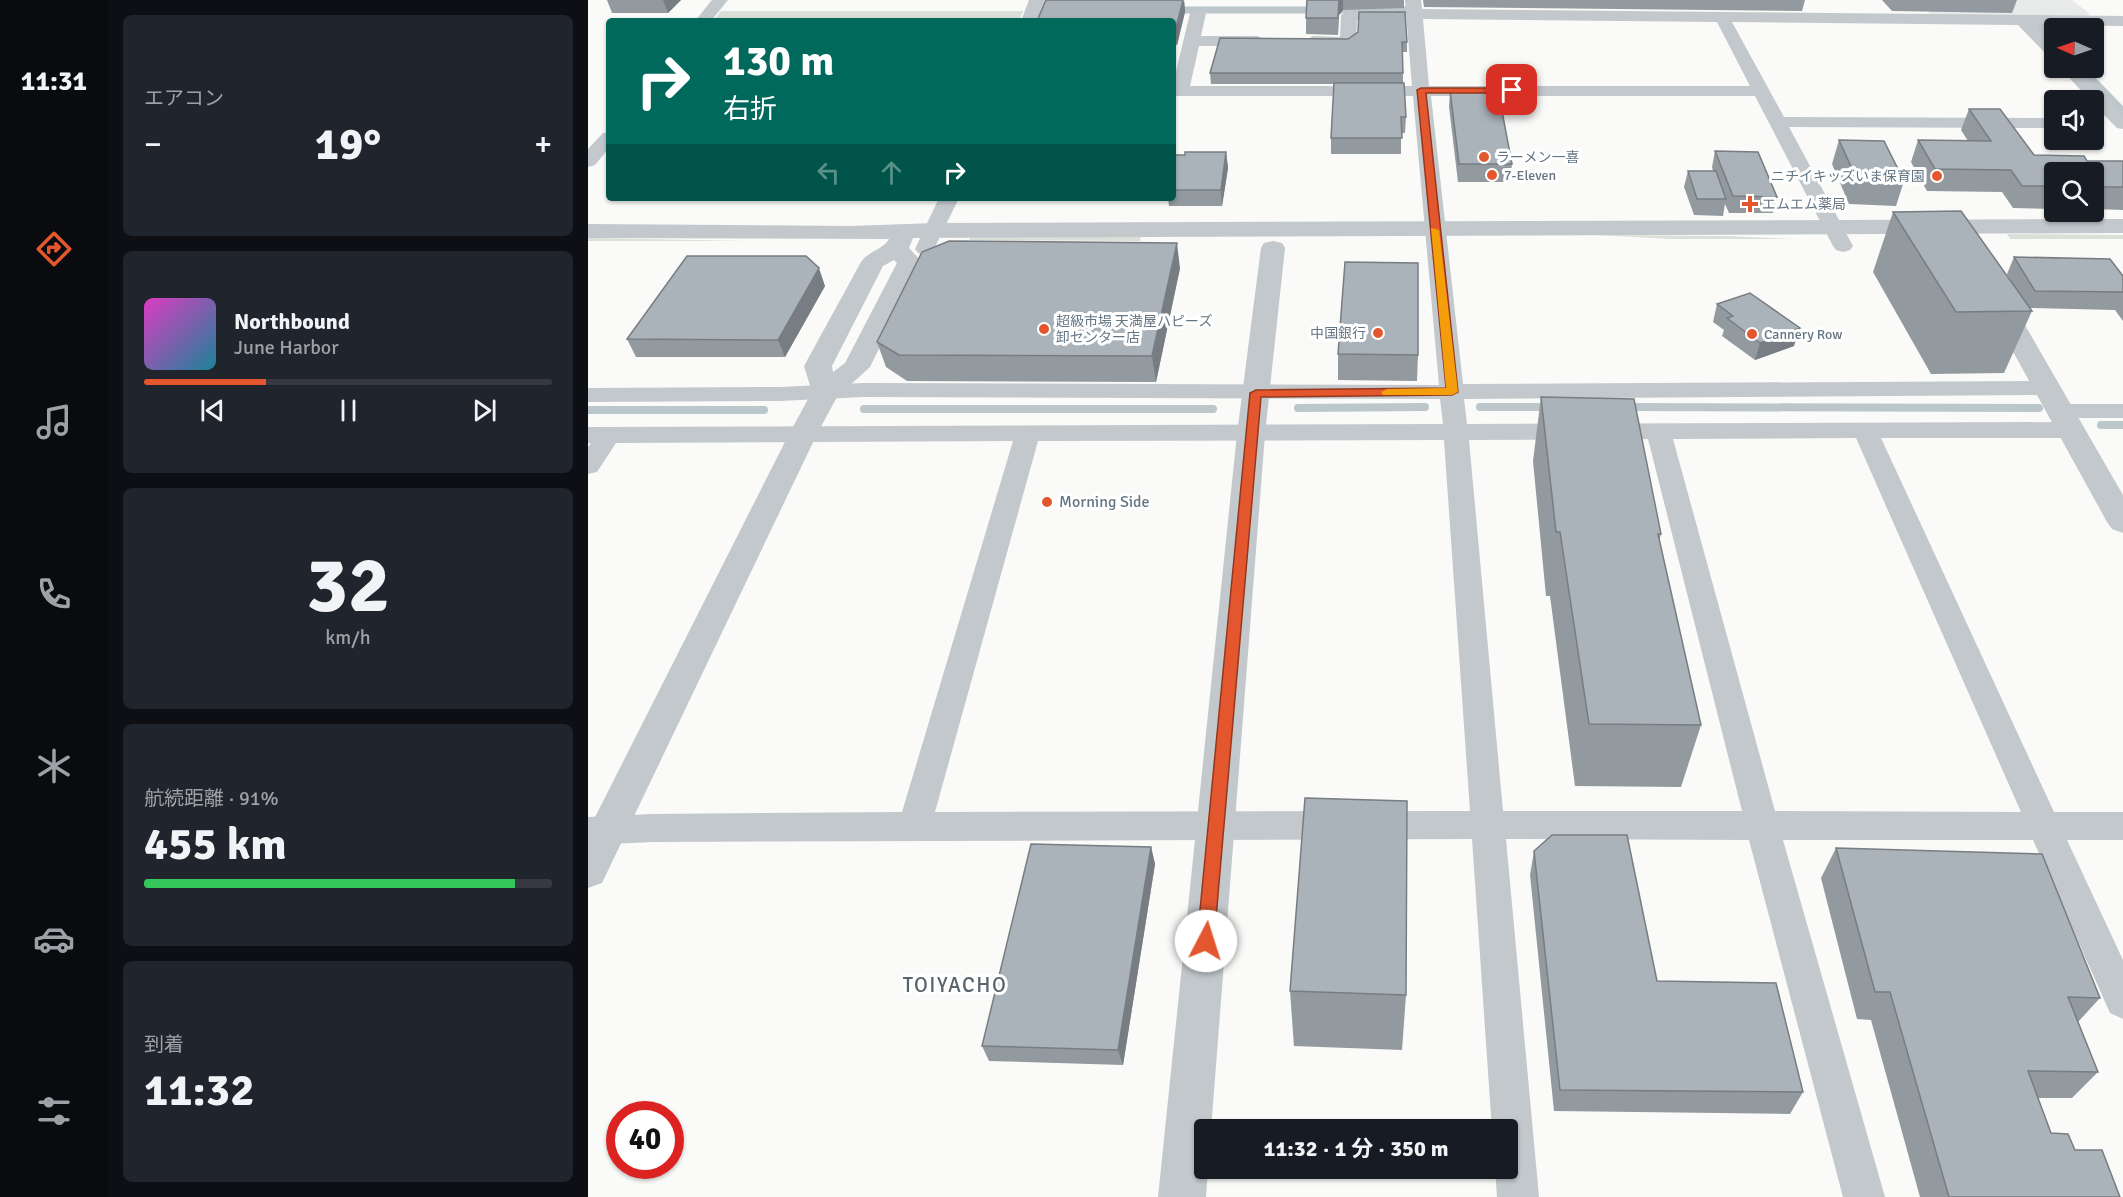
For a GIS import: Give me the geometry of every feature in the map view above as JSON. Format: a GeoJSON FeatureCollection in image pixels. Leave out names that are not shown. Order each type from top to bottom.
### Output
{"type":"FeatureCollection","features":[{"type":"Feature","properties":{"kind":"street"},"geometry":{"type":"LineString","coordinates":[[705,18],[720,0]]}},
{"type":"Feature","properties":{"kind":"street"},"geometry":{"type":"LineString","coordinates":[[1030,18],[1037,0]]}},
{"type":"Feature","properties":{"kind":"street"},"geometry":{"type":"LineString","coordinates":[[2085,7],[2098,18]]}},
{"type":"Feature","properties":{"kind":"street"},"geometry":{"type":"LineString","coordinates":[[1292,41],[1348,42],[1349,15],[1414,10],[1722,17],[2044,20]]}},
{"type":"Feature","properties":{"kind":"street"},"geometry":{"type":"LineString","coordinates":[[1414,10],[1456,433],[1486,825],[1518,1197]]}},
{"type":"Feature","properties":{"kind":"street"},"geometry":{"type":"LineString","coordinates":[[1198,13],[1176,91],[1760,91]]}},
{"type":"Feature","properties":{"kind":"street"},"geometry":{"type":"LineString","coordinates":[[1722,17],[1838,236]]}},
{"type":"Feature","properties":{"kind":"street"},"geometry":{"type":"LineString","coordinates":[[2022,20],[2044,43]]}},
{"type":"Feature","properties":{"kind":"street"},"geometry":{"type":"LineString","coordinates":[[2104,21],[2123,21]]}},
{"type":"Feature","properties":{"kind":"street"},"geometry":{"type":"LineString","coordinates":[[1191,40],[1270,41]]}},
{"type":"Feature","properties":{"kind":"street"},"geometry":{"type":"LineString","coordinates":[[2078,78],[2121,120]]}},
{"type":"Feature","properties":{"kind":"street"},"geometry":{"type":"LineString","coordinates":[[2104,122],[2121,120]]}},
{"type":"Feature","properties":{"kind":"street"},"geometry":{"type":"LineString","coordinates":[[1778,122],[2044,123]]}},
{"type":"Feature","properties":{"kind":"street"},"geometry":{"type":"LineString","coordinates":[[588,161],[606,140]]}},
{"type":"Feature","properties":{"kind":"street"},"geometry":{"type":"LineString","coordinates":[[930,239],[948,201]]}},
{"type":"Feature","properties":{"kind":"street"},"geometry":{"type":"LineString","coordinates":[[1964,242],[2123,226]]}},
{"type":"Feature","properties":{"kind":"street"},"geometry":{"type":"LineString","coordinates":[[588,231],[850,233],[900,240]]}},
{"type":"Feature","properties":{"kind":"street"},"geometry":{"type":"LineString","coordinates":[[588,249],[930,239],[1838,236],[1964,242],[2123,245]]}},
{"type":"Feature","properties":{"kind":"street"},"geometry":{"type":"LineString","coordinates":[[930,239],[1273,248],[1435,238]]}},
{"type":"Feature","properties":{"kind":"street"},"geometry":{"type":"LineString","coordinates":[[588,871],[598,831],[825,392],[856,367],[910,262],[900,240]]}},
{"type":"Feature","properties":{"kind":"street"},"geometry":{"type":"LineString","coordinates":[[1182,1197],[1251,434],[1273,248]]}},
{"type":"Feature","properties":{"kind":"street"},"geometry":{"type":"LineString","coordinates":[[1985,277],[2123,522]]}},
{"type":"Feature","properties":{"kind":"street"},"geometry":{"type":"LineString","coordinates":[[588,395],[862,390],[1452,392],[2123,411]]}},
{"type":"Feature","properties":{"kind":"street"},"geometry":{"type":"LineString","coordinates":[[588,466],[598,435],[1866,432],[2060,410]]}},
{"type":"Feature","properties":{"kind":"street"},"geometry":{"type":"LineString","coordinates":[[1866,432],[2123,1001]]}},
{"type":"Feature","properties":{"kind":"street"},"geometry":{"type":"LineString","coordinates":[[1659,433],[1762,825],[1864,1197]]}},
{"type":"Feature","properties":{"kind":"street"},"geometry":{"type":"LineString","coordinates":[[914,828],[1028,434]]}},
{"type":"Feature","properties":{"kind":"street"},"geometry":{"type":"LineString","coordinates":[[598,831],[653,828],[1216,825],[2123,826]]}},
{"type":"Feature","properties":{"kind":"shaded area"},"geometry":{"type":"Polygon","coordinates":[[[1918,0],[2072,0],[2090,14],[2087,17],[1931,15],[1918,0]]]}},
{"type":"Feature","properties":{"kind":"shaded area"},"geometry":{"type":"Polygon","coordinates":[[[721,11],[1023,11],[1020,18],[715,18],[721,11]]]}},
{"type":"Feature","properties":{"kind":"shaded area"},"geometry":{"type":"Polygon","coordinates":[[[2007,234],[2123,235],[2123,239],[2010,239],[2007,234]]]}},
{"type":"Feature","properties":{"kind":"shaded area"},"geometry":{"type":"Polygon","coordinates":[[[1596,235],[1726,236],[1791,239],[1671,239],[1596,235]]]}},
{"type":"Feature","properties":{"kind":"shaded area"},"geometry":{"type":"Polygon","coordinates":[[[971,236],[1141,237],[1140,241],[969,240],[971,236]]]}},
{"type":"Feature","properties":{"kind":"shaded area"},"geometry":{"type":"Polygon","coordinates":[[[588,238],[746,241],[588,241],[588,238]]]}},
{"type":"Feature","properties":{"kind":"building"},"geometry":{"type":"Polygon","coordinates":[[[1046,0],[1183,0],[1176,28],[1176,18],[1038,18],[1046,0]]]}},
{"type":"Feature","properties":{"kind":"building"},"geometry":{"type":"Polygon","coordinates":[[[1307,0],[1339,0],[1338,18],[1306,18],[1307,0]]]}},
{"type":"Feature","properties":{"kind":"building"},"geometry":{"type":"Polygon","coordinates":[[[1359,12],[1405,12],[1407,42],[1402,42],[1403,73],[1210,73],[1220,38],[1348,39],[1358,32],[1359,12]]]}},
{"type":"Feature","properties":{"kind":"building"},"geometry":{"type":"Polygon","coordinates":[[[1334,83],[1404,83],[1406,117],[1401,117],[1402,138],[1331,138],[1334,83]]]}},
{"type":"Feature","properties":{"kind":"building"},"geometry":{"type":"Polygon","coordinates":[[[1450,90],[1498,90],[1512,164],[1459,164],[1450,90]]]}},
{"type":"Feature","properties":{"kind":"building"},"geometry":{"type":"Polygon","coordinates":[[[1969,109],[2000,109],[2034,155],[2084,156],[2087,161],[2123,161],[2123,187],[2104,187],[2104,162],[2044,162],[2044,186],[2022,186],[2011,170],[1935,169],[1918,140],[1991,141],[1969,109]]]}},
{"type":"Feature","properties":{"kind":"building"},"geometry":{"type":"Polygon","coordinates":[[[1839,140],[1884,141],[1904,181],[1857,180],[1839,140]]]}},
{"type":"Feature","properties":{"kind":"building"},"geometry":{"type":"Polygon","coordinates":[[[1715,151],[1758,152],[1777,197],[1733,196],[1715,151]]]}},
{"type":"Feature","properties":{"kind":"building"},"geometry":{"type":"Polygon","coordinates":[[[1185,152],[1226,152],[1221,190],[1176,190],[1176,155],[1185,155],[1185,152]]]}},
{"type":"Feature","properties":{"kind":"building"},"geometry":{"type":"Polygon","coordinates":[[[1688,171],[1716,171],[1726,199],[1697,199],[1688,171]]]}},
{"type":"Feature","properties":{"kind":"building"},"geometry":{"type":"Polygon","coordinates":[[[1961,211],[2032,311],[1956,312],[1893,212],[1961,211]]]}},
{"type":"Feature","properties":{"kind":"building"},"geometry":{"type":"Polygon","coordinates":[[[949,241],[1177,243],[1152,356],[899,355],[877,342],[922,252],[949,241]]]}},
{"type":"Feature","properties":{"kind":"building"},"geometry":{"type":"Polygon","coordinates":[[[687,256],[806,256],[819,268],[778,340],[627,339],[687,256]]]}},
{"type":"Feature","properties":{"kind":"building"},"geometry":{"type":"Polygon","coordinates":[[[2014,257],[2110,259],[2123,276],[2123,292],[2035,291],[2014,257]]]}},
{"type":"Feature","properties":{"kind":"building"},"geometry":{"type":"Polygon","coordinates":[[[1345,262],[1418,263],[1418,355],[1338,354],[1345,262]]]}},
{"type":"Feature","properties":{"kind":"building"},"geometry":{"type":"Polygon","coordinates":[[[1750,293],[1800,328],[1760,343],[1727,318],[1733,316],[1717,304],[1750,293]]]}},
{"type":"Feature","properties":{"kind":"building"},"geometry":{"type":"Polygon","coordinates":[[[1541,397],[1634,399],[1661,534],[1658,534],[1701,725],[1589,724],[1560,532],[1556,532],[1541,397]]]}},
{"type":"Feature","properties":{"kind":"building"},"geometry":{"type":"Polygon","coordinates":[[[1305,798],[1407,801],[1406,995],[1290,991],[1305,798]]]}},
{"type":"Feature","properties":{"kind":"building"},"geometry":{"type":"Polygon","coordinates":[[[1552,835],[1627,835],[1657,981],[1776,983],[1803,1092],[1560,1090],[1534,851],[1552,835]]]}},
{"type":"Feature","properties":{"kind":"building"},"geometry":{"type":"Polygon","coordinates":[[[1031,844],[1151,847],[1118,1050],[982,1046],[1031,844]]]}},
{"type":"Feature","properties":{"kind":"building"},"geometry":{"type":"Polygon","coordinates":[[[1836,848],[2042,854],[2100,998],[2068,997],[2098,1072],[2028,1071],[2051,1133],[2068,1134],[2075,1150],[2102,1150],[2120,1197],[1949,1197],[1890,992],[1875,992],[1836,848]]]}},
{"type":"Feature","properties":{"kind":"waterway"},"geometry":{"type":"LineString","coordinates":[[1171,10],[1419,10]]}},
{"type":"Feature","properties":{"kind":"waterway"},"geometry":{"type":"LineString","coordinates":[[2040,25],[2044,29]]}},
{"type":"Feature","properties":{"kind":"waterway"},"geometry":{"type":"LineString","coordinates":[[2091,78],[2123,111]]}},
{"type":"Feature","properties":{"kind":"waterway"},"geometry":{"type":"LineString","coordinates":[[1298,408],[1425,407]]}},
{"type":"Feature","properties":{"kind":"waterway"},"geometry":{"type":"LineString","coordinates":[[1480,407],[1552,407]]}},
{"type":"Feature","properties":{"kind":"waterway"},"geometry":{"type":"LineString","coordinates":[[1622,407],[2039,408]]}},
{"type":"Feature","properties":{"kind":"waterway"},"geometry":{"type":"LineString","coordinates":[[864,409],[1213,409]]}},
{"type":"Feature","properties":{"kind":"waterway"},"geometry":{"type":"LineString","coordinates":[[588,410],[764,410]]}},
{"type":"Feature","properties":{"kind":"waterway"},"geometry":{"type":"LineString","coordinates":[[2101,425],[2123,425]]}},
{"type":"Feature","properties":{"kind":"slow traffic"},"geometry":{"type":"LineString","coordinates":[[1387,392],[1452,392],[1434,230]]}},
{"type":"Feature","properties":{"kind":"place","name":"ラーメン一喜"},"geometry":{"type":"Point","coordinates":[1484,157]}},
{"type":"Feature","properties":{"kind":"place","name":"7-Eleven"},"geometry":{"type":"Point","coordinates":[1492,175]}},
{"type":"Feature","properties":{"kind":"place","name":"ニチイキッズいま保育園"},"geometry":{"type":"Point","coordinates":[1937,176]}},
{"type":"Feature","properties":{"kind":"place","name":"エムエム薬局"},"geometry":{"type":"Point","coordinates":[1750,204]}},
{"type":"Feature","properties":{"kind":"place","name":"超級市場 天満屋ハピーズ 卸センター店"},"geometry":{"type":"Point","coordinates":[1044,329]}},
{"type":"Feature","properties":{"kind":"place","name":"中国銀行"},"geometry":{"type":"Point","coordinates":[1378,333]}},
{"type":"Feature","properties":{"kind":"place","name":"Cannery Row"},"geometry":{"type":"Point","coordinates":[1752,334]}},
{"type":"Feature","properties":{"kind":"place","name":"Morning Side"},"geometry":{"type":"Point","coordinates":[1047,502]}},
{"type":"Feature","properties":{"kind":"district","name":"TOIYACHO"},"geometry":{"type":"Point","coordinates":[955,985]}},
{"type":"Feature","properties":{"kind":"route"},"geometry":{"type":"LineString","coordinates":[[1206,941],[1256,393],[1452,392],[1421,90],[1512,90]]}}]}
